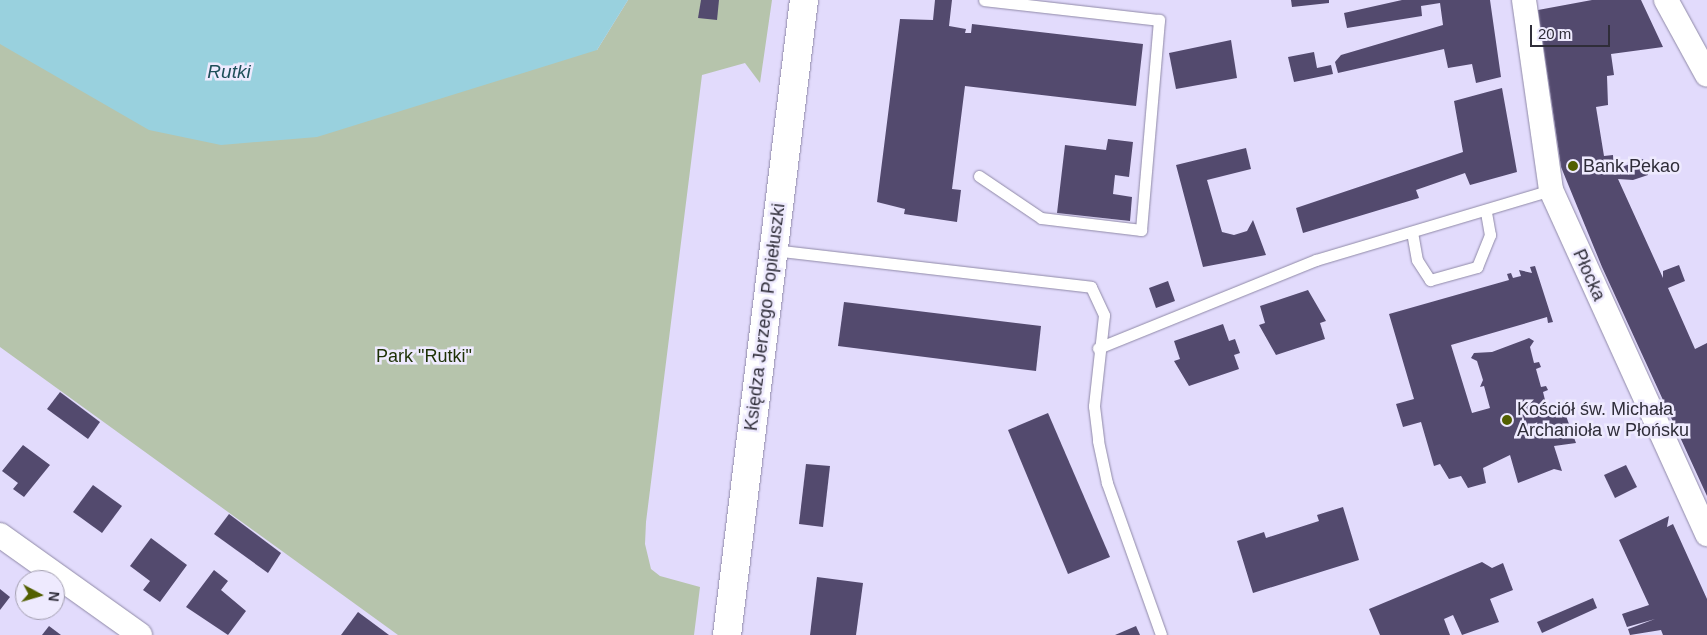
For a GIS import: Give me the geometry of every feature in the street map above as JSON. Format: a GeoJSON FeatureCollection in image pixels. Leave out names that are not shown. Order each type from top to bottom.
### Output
{"type":"FeatureCollection","features":[{"type":"Feature","properties":{"kind":"street","name":"Księdza Jerzego Popiełuszki"},"geometry":{"type":"LineString","coordinates":[[727,635],[804,0]]}},
{"type":"Feature","properties":{"kind":"street","name":"Płocka"},"geometry":{"type":"LineString","coordinates":[[1524,0],[1551,190],[1707,534]]}},
{"type":"Feature","properties":{"kind":"street"},"geometry":{"type":"LineString","coordinates":[[1667,0],[1707,75]]}},
{"type":"Feature","properties":{"kind":"street"},"geometry":{"type":"LineString","coordinates":[[0,535],[140,635]]}},
{"type":"Feature","properties":{"kind":"lane"},"geometry":{"type":"LineString","coordinates":[[979,176],[1041,218],[1141,230],[1159,20],[984,0]]}},
{"type":"Feature","properties":{"kind":"lane"},"geometry":{"type":"LineString","coordinates":[[1098,348],[1316,260],[1486,212],[1551,190]]}},
{"type":"Feature","properties":{"kind":"lane"},"geometry":{"type":"LineString","coordinates":[[1412,232],[1417,260],[1430,280],[1477,267],[1490,235],[1486,212]]}},
{"type":"Feature","properties":{"kind":"lane"},"geometry":{"type":"LineString","coordinates":[[773,250],[1091,287],[1104,315],[1098,348],[1098,441],[1108,484],[1161,635]]}},
{"type":"Feature","properties":{"kind":"green space","name":"Park \"Rutki\""},"geometry":{"type":"Polygon","coordinates":[[[628,0],[772,0],[760,83],[745,63],[702,75],[646,522],[645,544],[651,569],[660,576],[700,587],[694,635],[398,635],[0,347],[0,36],[597,50],[628,0]]]}},
{"type":"Feature","properties":{"kind":"water","name":"Rutki"},"geometry":{"type":"Polygon","coordinates":[[[0,0],[628,0],[597,50],[317,137],[221,145],[149,130],[0,44],[0,0]]]}},
{"type":"Feature","properties":{"kind":"building"},"geometry":{"type":"Polygon","coordinates":[[[701,0],[719,0],[717,20],[698,18],[701,0]]]}},
{"type":"Feature","properties":{"kind":"building"},"geometry":{"type":"Polygon","coordinates":[[[935,0],[952,0],[949,26],[966,29],[965,33],[971,33],[972,24],[1143,44],[1136,106],[965,86],[952,189],[961,190],[957,222],[904,214],[905,209],[877,202],[900,19],[933,20],[935,0]]]}},
{"type":"Feature","properties":{"kind":"building"},"geometry":{"type":"Polygon","coordinates":[[[1291,0],[1329,0],[1329,3],[1292,7],[1291,0]]]}},
{"type":"Feature","properties":{"kind":"building"},"geometry":{"type":"Polygon","coordinates":[[[1402,0],[1490,0],[1501,77],[1476,83],[1472,64],[1448,68],[1444,49],[1338,73],[1335,62],[1341,55],[1443,25],[1440,3],[1421,6],[1422,16],[1347,28],[1344,13],[1402,0]]]}},
{"type":"Feature","properties":{"kind":"building"},"geometry":{"type":"Polygon","coordinates":[[[1592,0],[1641,0],[1663,47],[1611,54],[1614,75],[1607,76],[1608,105],[1596,107],[1604,156],[1613,155],[1614,170],[1643,159],[1648,175],[1633,180],[1618,179],[1663,278],[1663,271],[1679,265],[1685,281],[1668,288],[1695,349],[1707,343],[1707,496],[1602,267],[1561,167],[1538,10],[1592,0]]]}},
{"type":"Feature","properties":{"kind":"building"},"geometry":{"type":"Polygon","coordinates":[[[1231,40],[1237,78],[1176,89],[1169,53],[1231,40]]]}},
{"type":"Feature","properties":{"kind":"building"},"geometry":{"type":"Polygon","coordinates":[[[1314,52],[1317,68],[1331,65],[1333,74],[1294,82],[1288,57],[1314,52]]]}},
{"type":"Feature","properties":{"kind":"building"},"geometry":{"type":"Polygon","coordinates":[[[1502,88],[1517,172],[1470,185],[1465,173],[1416,190],[1419,198],[1303,233],[1296,208],[1463,152],[1454,101],[1502,88]]]}},
{"type":"Feature","properties":{"kind":"building"},"geometry":{"type":"Polygon","coordinates":[[[1108,139],[1133,142],[1129,177],[1115,175],[1113,194],[1132,197],[1130,221],[1057,213],[1065,145],[1106,150],[1108,139]]]}},
{"type":"Feature","properties":{"kind":"building"},"geometry":{"type":"Polygon","coordinates":[[[1246,148],[1251,169],[1207,180],[1222,232],[1234,235],[1247,231],[1253,220],[1266,255],[1203,267],[1176,165],[1246,148]]]}},
{"type":"Feature","properties":{"kind":"building"},"geometry":{"type":"Polygon","coordinates":[[[1535,266],[1553,322],[1548,323],[1547,317],[1451,345],[1472,413],[1490,408],[1484,386],[1480,387],[1483,380],[1477,361],[1471,358],[1474,353],[1492,352],[1529,338],[1534,341],[1530,347],[1534,363],[1539,362],[1541,367],[1536,369],[1541,387],[1546,386],[1548,390],[1543,392],[1547,408],[1562,405],[1576,443],[1554,446],[1562,471],[1554,469],[1518,483],[1510,455],[1483,468],[1486,483],[1468,488],[1461,476],[1449,479],[1440,464],[1434,466],[1421,422],[1403,427],[1396,404],[1414,399],[1389,314],[1509,280],[1507,274],[1511,273],[1513,278],[1521,276],[1519,270],[1532,273],[1530,267],[1535,266]]]}},
{"type":"Feature","properties":{"kind":"building"},"geometry":{"type":"Polygon","coordinates":[[[1168,281],[1175,301],[1156,308],[1149,288],[1168,281]]]}},
{"type":"Feature","properties":{"kind":"building"},"geometry":{"type":"Polygon","coordinates":[[[1308,290],[1326,321],[1320,323],[1325,339],[1276,355],[1259,325],[1265,323],[1260,306],[1308,290]]]}},
{"type":"Feature","properties":{"kind":"building"},"geometry":{"type":"Polygon","coordinates":[[[844,302],[1041,326],[1036,371],[838,346],[844,302]]]}},
{"type":"Feature","properties":{"kind":"building"},"geometry":{"type":"Polygon","coordinates":[[[1223,324],[1229,341],[1235,339],[1240,353],[1234,355],[1239,369],[1189,386],[1174,361],[1180,359],[1174,341],[1223,324]]]}},
{"type":"Feature","properties":{"kind":"building"},"geometry":{"type":"Polygon","coordinates":[[[60,392],[100,422],[88,439],[47,409],[60,392]]]}},
{"type":"Feature","properties":{"kind":"building"},"geometry":{"type":"Polygon","coordinates":[[[1048,413],[1110,557],[1068,574],[1008,430],[1048,413]]]}},
{"type":"Feature","properties":{"kind":"building"},"geometry":{"type":"Polygon","coordinates":[[[23,445],[50,465],[24,497],[13,489],[18,483],[2,471],[23,445]]]}},
{"type":"Feature","properties":{"kind":"building"},"geometry":{"type":"Polygon","coordinates":[[[806,464],[830,466],[823,527],[799,524],[806,464]]]}},
{"type":"Feature","properties":{"kind":"building"},"geometry":{"type":"Polygon","coordinates":[[[1626,465],[1637,487],[1615,498],[1604,475],[1626,465]]]}},
{"type":"Feature","properties":{"kind":"building"},"geometry":{"type":"Polygon","coordinates":[[[93,485],[122,506],[102,533],[73,512],[93,485]]]}},
{"type":"Feature","properties":{"kind":"building"},"geometry":{"type":"Polygon","coordinates":[[[1343,507],[1359,560],[1253,593],[1237,541],[1264,532],[1266,538],[1319,521],[1317,515],[1343,507]]]}},
{"type":"Feature","properties":{"kind":"building"},"geometry":{"type":"Polygon","coordinates":[[[229,514],[281,553],[268,573],[214,534],[229,514]]]}},
{"type":"Feature","properties":{"kind":"building"},"geometry":{"type":"Polygon","coordinates":[[[1669,516],[1667,527],[1673,524],[1707,599],[1707,635],[1663,635],[1661,630],[1630,635],[1628,629],[1655,619],[1627,627],[1622,614],[1649,605],[1619,540],[1669,516]]]}},
{"type":"Feature","properties":{"kind":"building"},"geometry":{"type":"Polygon","coordinates":[[[151,538],[187,565],[160,602],[143,590],[150,581],[130,566],[151,538]]]}},
{"type":"Feature","properties":{"kind":"building"},"geometry":{"type":"Polygon","coordinates":[[[1482,562],[1492,568],[1503,563],[1513,590],[1490,599],[1499,622],[1462,635],[1453,615],[1444,619],[1450,635],[1380,635],[1369,609],[1482,562]]]}},
{"type":"Feature","properties":{"kind":"building"},"geometry":{"type":"Polygon","coordinates":[[[214,570],[228,581],[221,590],[246,611],[228,635],[186,607],[214,570]]]}},
{"type":"Feature","properties":{"kind":"building"},"geometry":{"type":"Polygon","coordinates":[[[817,577],[863,583],[856,635],[810,635],[817,577]]]}},
{"type":"Feature","properties":{"kind":"building"},"geometry":{"type":"Polygon","coordinates":[[[0,589],[10,597],[0,610],[0,589]]]}},
{"type":"Feature","properties":{"kind":"building"},"geometry":{"type":"Polygon","coordinates":[[[1593,598],[1597,608],[1542,633],[1537,622],[1593,598]]]}},
{"type":"Feature","properties":{"kind":"building"},"geometry":{"type":"Polygon","coordinates":[[[358,612],[389,635],[341,635],[358,612]]]}},
{"type":"Feature","properties":{"kind":"building"},"geometry":{"type":"Polygon","coordinates":[[[49,626],[61,635],[42,635],[49,626]]]}},
{"type":"Feature","properties":{"kind":"building"},"geometry":{"type":"Polygon","coordinates":[[[1136,626],[1140,635],[1115,635],[1136,626]]]}},
{"type":"Feature","properties":{"kind":"place","name":"Bank Pekao"},"geometry":{"type":"Point","coordinates":[1573,166]}},
{"type":"Feature","properties":{"kind":"place","name":"Kościół św. Michała Archanioła w Płońsku"},"geometry":{"type":"Point","coordinates":[1507,420]}}]}
